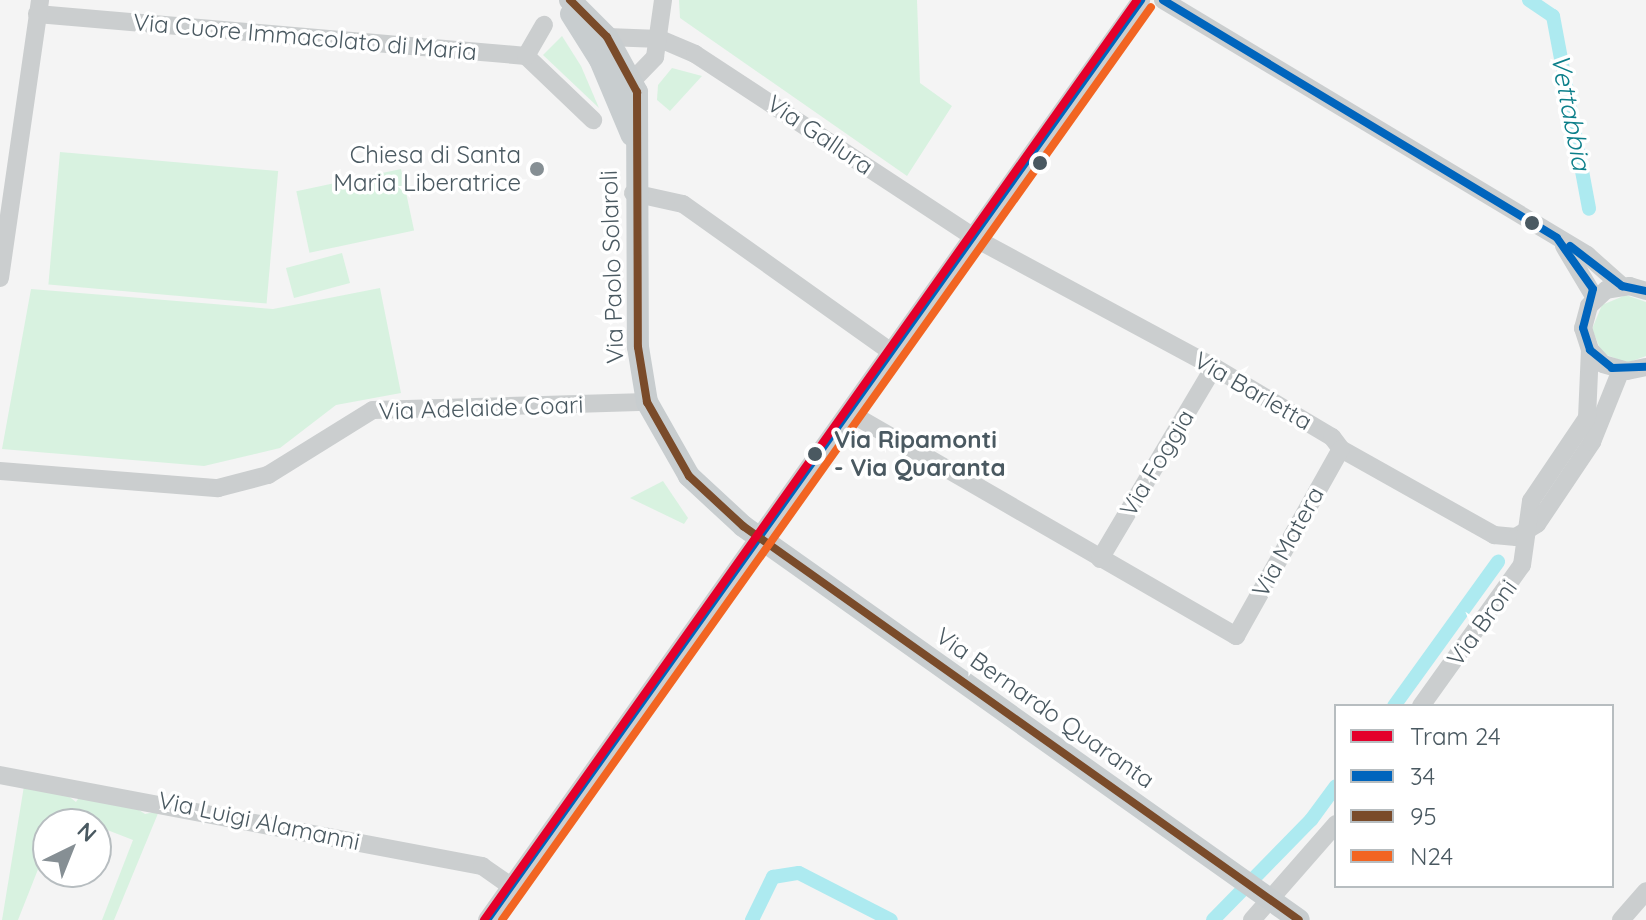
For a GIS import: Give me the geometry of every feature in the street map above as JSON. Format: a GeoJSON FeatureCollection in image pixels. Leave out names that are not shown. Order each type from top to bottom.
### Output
{"type":"FeatureCollection","features":[{"type":"Feature","properties":{"kind":"main road"},"geometry":{"type":"LineString","coordinates":[[562,0],[600,60],[634,141]]}},
{"type":"Feature","properties":{"kind":"main road"},"geometry":{"type":"LineString","coordinates":[[570,0],[607,37],[633,80]]}},
{"type":"Feature","properties":{"kind":"main road","name":"Via Paolo Solaroli"},"geometry":{"type":"LineString","coordinates":[[633,80],[638,101],[633,193],[637,336],[647,402],[689,476],[761,538]]}},
{"type":"Feature","properties":{"kind":"main road","name":"Via Bernardo Quaranta"},"geometry":{"type":"LineString","coordinates":[[761,538],[1299,920]]}},
{"type":"Feature","properties":{"kind":"street"},"geometry":{"type":"LineString","coordinates":[[633,80],[649,68],[660,39],[663,0]]}},
{"type":"Feature","properties":{"kind":"street"},"geometry":{"type":"LineString","coordinates":[[1163,0],[1636,285]]}},
{"type":"Feature","properties":{"kind":"street"},"geometry":{"type":"LineString","coordinates":[[1192,0],[1215,32]]}},
{"type":"Feature","properties":{"kind":"street"},"geometry":{"type":"LineString","coordinates":[[487,920],[975,239],[1136,2]]}},
{"type":"Feature","properties":{"kind":"street"},"geometry":{"type":"LineString","coordinates":[[0,278],[39,7]]}},
{"type":"Feature","properties":{"kind":"street","name":"Via Cuore Immacolato di Maria"},"geometry":{"type":"LineString","coordinates":[[39,7],[526,56]]}},
{"type":"Feature","properties":{"kind":"street"},"geometry":{"type":"LineString","coordinates":[[544,25],[526,56],[593,120]]}},
{"type":"Feature","properties":{"kind":"street"},"geometry":{"type":"LineString","coordinates":[[607,37],[660,39]]}},
{"type":"Feature","properties":{"kind":"street","name":"Via Gallura"},"geometry":{"type":"LineString","coordinates":[[660,39],[721,70],[975,239]]}},
{"type":"Feature","properties":{"kind":"street"},"geometry":{"type":"LineString","coordinates":[[633,193],[683,204],[893,353]]}},
{"type":"Feature","properties":{"kind":"street"},"geometry":{"type":"LineString","coordinates":[[1557,238],[1595,298],[1636,285]]}},
{"type":"Feature","properties":{"kind":"street","name":"Via Barletta"},"geometry":{"type":"LineString","coordinates":[[975,239],[1214,367],[1332,437],[1341,449],[1494,535],[1526,534]]}},
{"type":"Feature","properties":{"kind":"street","name":"Via Broni"},"geometry":{"type":"LineString","coordinates":[[1422,704],[1522,565],[1531,501],[1587,418],[1590,350],[1584,322],[1595,298]]}},
{"type":"Feature","properties":{"kind":"street"},"geometry":{"type":"LineString","coordinates":[[1590,350],[1621,370],[1646,367]]}},
{"type":"Feature","properties":{"kind":"street","name":"Via Foggia"},"geometry":{"type":"LineString","coordinates":[[1100,559],[1214,367]]}},
{"type":"Feature","properties":{"kind":"street","name":"Via Broni"},"geometry":{"type":"LineString","coordinates":[[1526,534],[1592,442],[1621,370]]}},
{"type":"Feature","properties":{"kind":"street","name":"Via Adelaide Coari"},"geometry":{"type":"LineString","coordinates":[[0,471],[218,488],[268,475],[373,410],[647,402]]}},
{"type":"Feature","properties":{"kind":"street"},"geometry":{"type":"LineString","coordinates":[[850,413],[1100,559]]}},
{"type":"Feature","properties":{"kind":"street","name":"Via Matera"},"geometry":{"type":"LineString","coordinates":[[1100,559],[1236,636],[1341,449]]}},
{"type":"Feature","properties":{"kind":"street","name":"Via Luigi Alamanni"},"geometry":{"type":"LineString","coordinates":[[0,775],[482,866],[511,886]]}},
{"type":"Feature","properties":{"kind":"street"},"geometry":{"type":"LineString","coordinates":[[1252,920],[1263,894],[1334,826]]}},
{"type":"Feature","properties":{"kind":"street"},"geometry":{"type":"LineString","coordinates":[[1621,920],[1646,891]]}},
{"type":"Feature","properties":{"kind":"green space"},"geometry":{"type":"Polygon","coordinates":[[[679,0],[917,0],[920,83],[952,106],[907,176],[680,18],[679,0]]]}},
{"type":"Feature","properties":{"kind":"green space"},"geometry":{"type":"Polygon","coordinates":[[[562,36],[581,66],[599,108],[543,55],[562,36]]]}},
{"type":"Feature","properties":{"kind":"green space"},"geometry":{"type":"Polygon","coordinates":[[[672,68],[702,76],[670,111],[657,100],[658,85],[672,68]]]}},
{"type":"Feature","properties":{"kind":"green space"},"geometry":{"type":"Polygon","coordinates":[[[60,152],[278,171],[267,304],[48,284],[60,152]]]}},
{"type":"Feature","properties":{"kind":"green space"},"geometry":{"type":"Polygon","coordinates":[[[401,169],[414,231],[309,253],[296,191],[401,169]]]}},
{"type":"Feature","properties":{"kind":"green space"},"geometry":{"type":"Polygon","coordinates":[[[342,253],[350,283],[294,298],[286,268],[342,253]]]}},
{"type":"Feature","properties":{"kind":"green space"},"geometry":{"type":"Polygon","coordinates":[[[380,288],[401,393],[336,405],[280,448],[204,466],[2,449],[31,289],[273,309],[380,288]]]}},
{"type":"Feature","properties":{"kind":"green space"},"geometry":{"type":"Polygon","coordinates":[[[1626,295],[1646,302],[1646,356],[1627,363],[1602,353],[1592,329],[1602,305],[1626,295]]]}},
{"type":"Feature","properties":{"kind":"green space"},"geometry":{"type":"Polygon","coordinates":[[[663,481],[688,518],[684,524],[630,498],[663,481]]]}},
{"type":"Feature","properties":{"kind":"green space"},"geometry":{"type":"Polygon","coordinates":[[[24,786],[63,792],[76,802],[80,796],[133,806],[145,814],[159,811],[114,920],[102,920],[133,840],[112,832],[112,808],[32,808],[32,885],[18,920],[2,920],[24,786]]]}},
{"type":"Feature","properties":{"kind":"waterway","name":"Vettabbia"},"geometry":{"type":"LineString","coordinates":[[1529,0],[1553,16],[1589,209]]}},
{"type":"Feature","properties":{"kind":"waterway","name":"Vettabbia"},"geometry":{"type":"LineString","coordinates":[[1395,704],[1498,562]]}},
{"type":"Feature","properties":{"kind":"waterway","name":"Vettabbia"},"geometry":{"type":"LineString","coordinates":[[1213,920],[1311,820],[1334,789]]}},
{"type":"Feature","properties":{"kind":"waterway","name":"Vettabbia"},"geometry":{"type":"LineString","coordinates":[[752,920],[773,877],[799,873],[891,920]]}},
{"type":"Feature","properties":{"kind":"waterway","name":"Vettabbia"},"geometry":{"type":"LineString","coordinates":[[747,920],[751,913]]}},
{"type":"Feature","properties":{"kind":"tram line","name":"24"},"geometry":{"type":"LineString","coordinates":[[484,920],[1137,0]]}},
{"type":"Feature","properties":{"kind":"transit line","name":"95"},"geometry":{"type":"LineString","coordinates":[[570,0],[607,37],[637,92],[638,347],[647,402],[689,476],[743,526],[1299,920]]}},
{"type":"Feature","properties":{"kind":"transit line","name":"34"},"geometry":{"type":"LineString","coordinates":[[487,920],[1141,0]]}},
{"type":"Feature","properties":{"kind":"transit line","name":"34"},"geometry":{"type":"LineString","coordinates":[[1163,0],[1557,238],[1593,289],[1583,328],[1590,350],[1612,368],[1646,367]]}},
{"type":"Feature","properties":{"kind":"transit line","name":"N24"},"geometry":{"type":"LineString","coordinates":[[502,920],[1151,7]]}},
{"type":"Feature","properties":{"kind":"transit line","name":"34"},"geometry":{"type":"LineString","coordinates":[[1570,246],[1622,286],[1646,291]]}},
{"type":"Feature","properties":{"kind":"place","name":"Chiesa di Santa Maria Liberatrice"},"geometry":{"type":"Point","coordinates":[537,169]}},
{"type":"Feature","properties":{"kind":"place","name":"Via Ripamonti - Via Quaranta"},"geometry":{"type":"Point","coordinates":[815,454]}}]}
